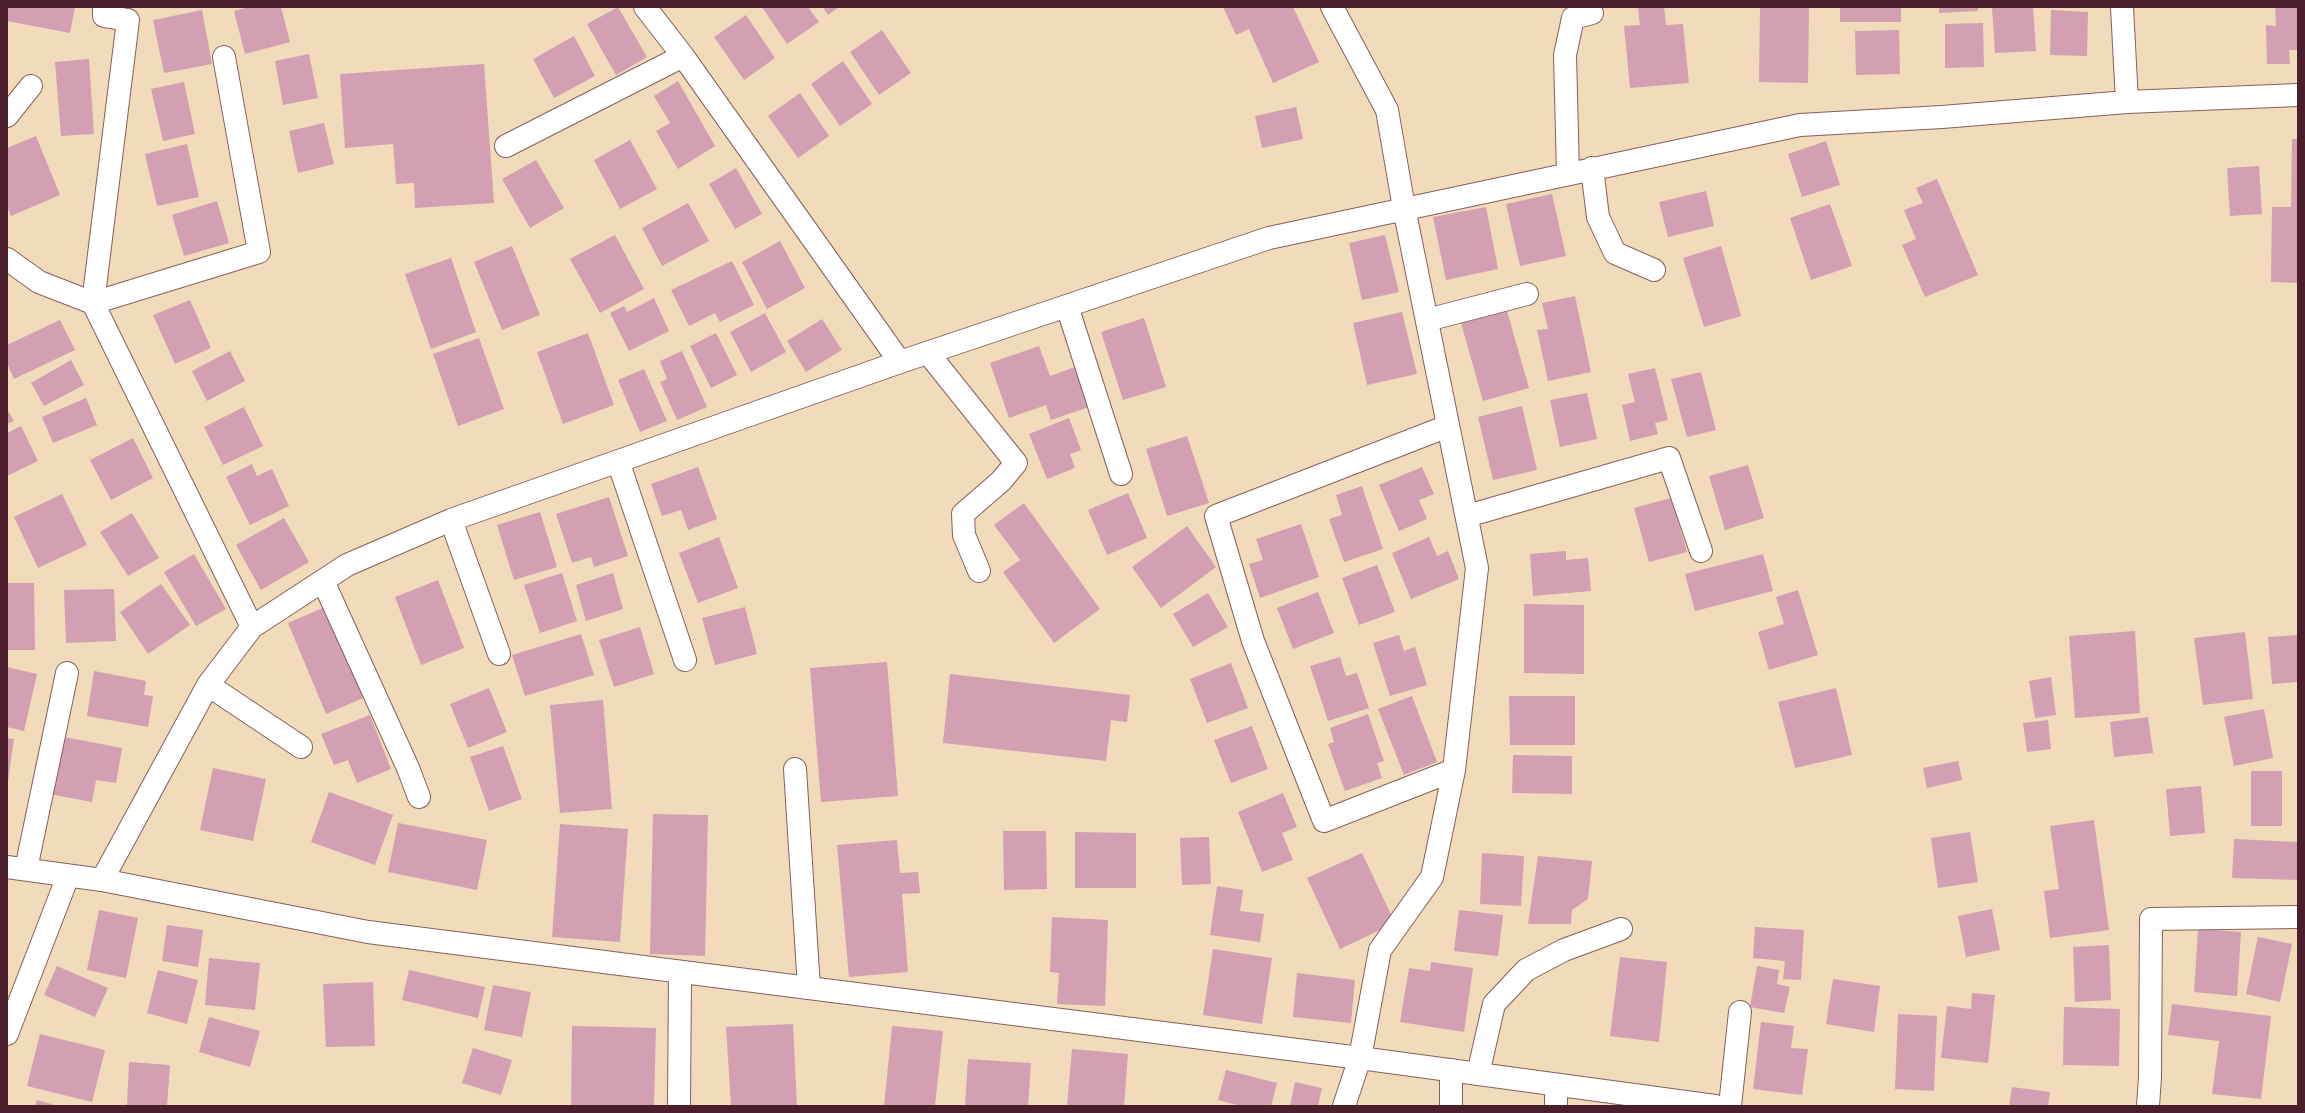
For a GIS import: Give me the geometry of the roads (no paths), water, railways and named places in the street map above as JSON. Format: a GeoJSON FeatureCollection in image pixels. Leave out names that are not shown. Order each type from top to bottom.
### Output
{"type":"FeatureCollection","features":[{"type":"Feature","properties":{"kind":"street"},"geometry":{"type":"LineString","coordinates":[[104,7],[104,16],[128,20],[93,303],[252,627]]}},
{"type":"Feature","properties":{"kind":"street"},"geometry":{"type":"LineString","coordinates":[[645,7],[684,56],[900,362]]}},
{"type":"Feature","properties":{"kind":"street"},"geometry":{"type":"LineString","coordinates":[[1332,7],[1387,110],[1404,208],[1477,568],[1454,770],[1432,877],[1380,950],[1360,1058],[1344,1106]]}},
{"type":"Feature","properties":{"kind":"street"},"geometry":{"type":"LineString","coordinates":[[2122,7],[2127,102]]}},
{"type":"Feature","properties":{"kind":"street"},"geometry":{"type":"LineString","coordinates":[[1568,174],[1565,55],[1572,18],[1592,13]]}},
{"type":"Feature","properties":{"kind":"street"},"geometry":{"type":"LineString","coordinates":[[506,146],[684,56]]}},
{"type":"Feature","properties":{"kind":"street"},"geometry":{"type":"LineString","coordinates":[[7,259],[38,282],[93,303],[259,252],[224,57]]}},
{"type":"Feature","properties":{"kind":"street"},"geometry":{"type":"LineString","coordinates":[[7,116],[31,86]]}},
{"type":"Feature","properties":{"kind":"street"},"geometry":{"type":"LineString","coordinates":[[102,880],[208,685],[252,627],[346,565],[451,520],[900,362],[1268,238],[1800,125],[1942,117],[2127,102],[2298,94]]}},
{"type":"Feature","properties":{"kind":"street"},"geometry":{"type":"LineString","coordinates":[[1592,168],[1598,217],[1615,253],[1654,270]]}},
{"type":"Feature","properties":{"kind":"street"},"geometry":{"type":"LineString","coordinates":[[1427,320],[1527,294]]}},
{"type":"Feature","properties":{"kind":"street"},"geometry":{"type":"LineString","coordinates":[[1067,306],[1121,474]]}},
{"type":"Feature","properties":{"kind":"street"},"geometry":{"type":"LineString","coordinates":[[928,353],[1016,463],[1001,481],[963,514],[964,535],[979,571]]}},
{"type":"Feature","properties":{"kind":"street"},"geometry":{"type":"LineString","coordinates":[[1448,426],[1216,516],[1253,641],[1324,821],[1454,770]]}},
{"type":"Feature","properties":{"kind":"street"},"geometry":{"type":"LineString","coordinates":[[1467,516],[1669,458],[1701,551]]}},
{"type":"Feature","properties":{"kind":"street"},"geometry":{"type":"LineString","coordinates":[[618,461],[685,660]]}},
{"type":"Feature","properties":{"kind":"street"},"geometry":{"type":"LineString","coordinates":[[451,520],[499,654]]}},
{"type":"Feature","properties":{"kind":"street"},"geometry":{"type":"LineString","coordinates":[[323,581],[408,768],[419,797]]}},
{"type":"Feature","properties":{"kind":"street"},"geometry":{"type":"LineString","coordinates":[[67,673],[16,868],[102,880],[368,932],[1360,1058],[1715,1106]]}},
{"type":"Feature","properties":{"kind":"street"},"geometry":{"type":"LineString","coordinates":[[208,685],[301,747]]}},
{"type":"Feature","properties":{"kind":"street"},"geometry":{"type":"LineString","coordinates":[[795,770],[809,988]]}},
{"type":"Feature","properties":{"kind":"street"},"geometry":{"type":"LineString","coordinates":[[7,1034],[68,876]]}},
{"type":"Feature","properties":{"kind":"street"},"geometry":{"type":"LineString","coordinates":[[2148,1106],[2150,1077],[2151,919],[2298,918]]}},
{"type":"Feature","properties":{"kind":"street"},"geometry":{"type":"LineString","coordinates":[[1478,1074],[1494,1004],[1526,970],[1564,950],[1621,929]]}},
{"type":"Feature","properties":{"kind":"street"},"geometry":{"type":"LineString","coordinates":[[679,1106],[680,972]]}},
{"type":"Feature","properties":{"kind":"street"},"geometry":{"type":"LineString","coordinates":[[1730,1106],[1740,1012]]}},
{"type":"Feature","properties":{"kind":"street"},"geometry":{"type":"LineString","coordinates":[[1451,1070],[1451,1106]]}},
{"type":"Feature","properties":{"kind":"street"},"geometry":{"type":"LineString","coordinates":[[1556,1085],[1556,1106]]}}]}
